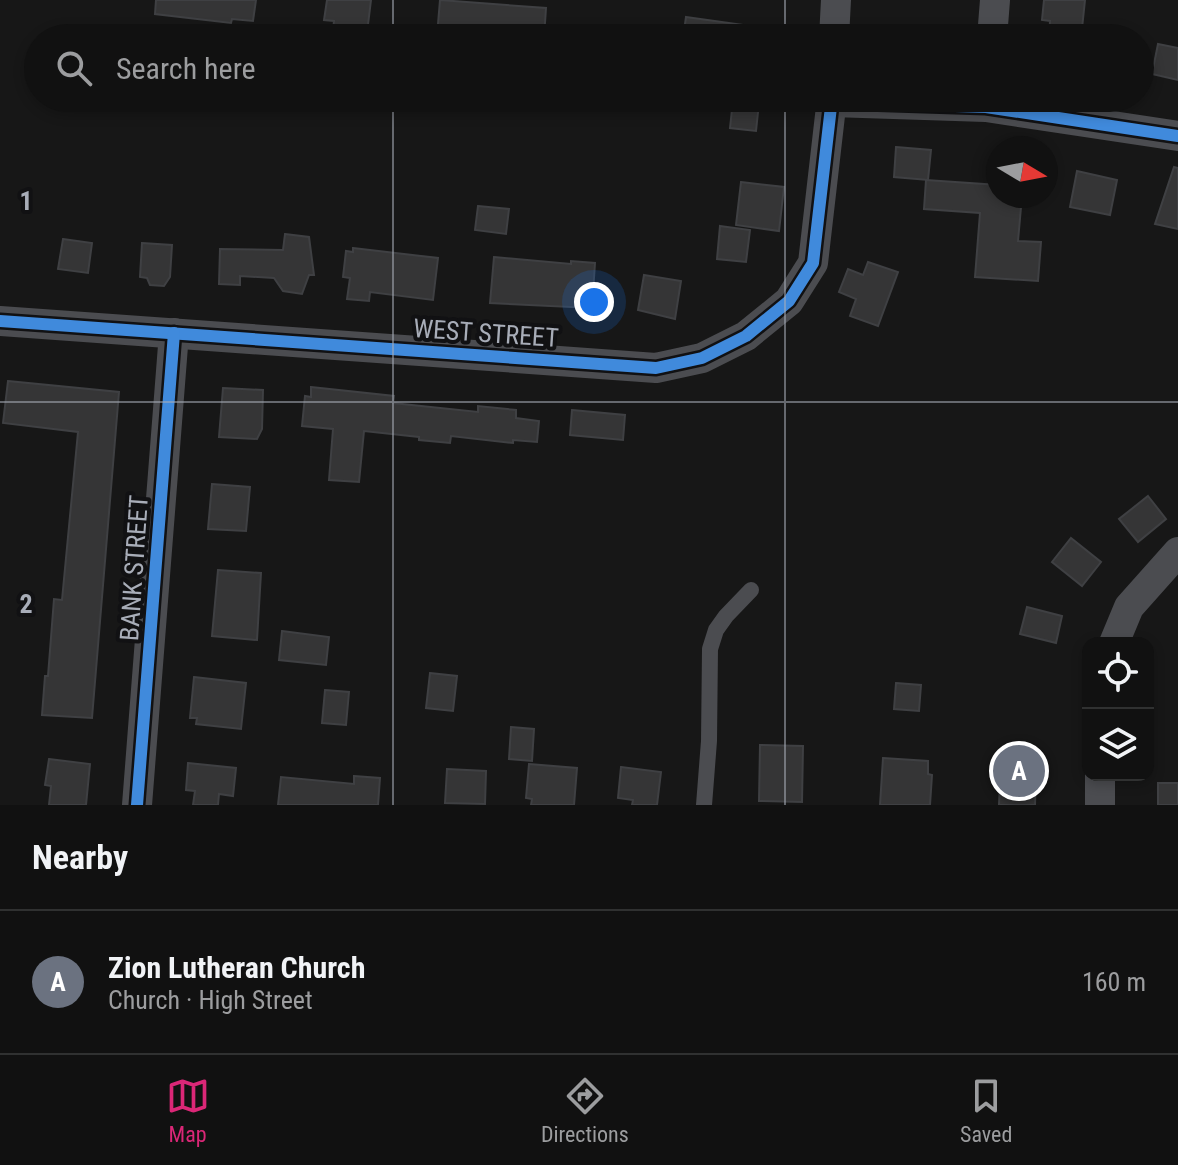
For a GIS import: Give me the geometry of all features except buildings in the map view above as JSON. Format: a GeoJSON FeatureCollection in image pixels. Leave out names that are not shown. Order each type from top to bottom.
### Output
{"type":"FeatureCollection","features":[{"type":"Feature","properties":{"kind":"street"},"geometry":{"type":"LineString","coordinates":[[835,24],[836,0]]}},
{"type":"Feature","properties":{"kind":"street"},"geometry":{"type":"LineString","coordinates":[[993,24],[995,0]]}},
{"type":"Feature","properties":{"kind":"street","name":"WEST STREET"},"geometry":{"type":"LineString","coordinates":[[0,321],[656,368],[702,358],[746,336],[789,301],[813,263],[831,112]]}},
{"type":"Feature","properties":{"kind":"street"},"geometry":{"type":"LineString","coordinates":[[1039,112],[1178,136]]}},
{"type":"Feature","properties":{"kind":"street","name":"BANK STREET"},"geometry":{"type":"LineString","coordinates":[[137,805],[174,333]]}},
{"type":"Feature","properties":{"kind":"street"},"geometry":{"type":"LineString","coordinates":[[1116,637],[1129,607],[1178,552]]}},
{"type":"Feature","properties":{"kind":"street"},"geometry":{"type":"LineString","coordinates":[[1100,781],[1100,805]]}},
{"type":"Feature","properties":{"kind":"lane"},"geometry":{"type":"LineString","coordinates":[[704,805],[709,741],[710,649],[721,623],[751,590]]}},
{"type":"Feature","properties":{"kind":"cycle path"},"geometry":{"type":"LineString","coordinates":[[0,321],[656,368],[702,358],[746,336],[789,301],[813,263],[830,112]]}},
{"type":"Feature","properties":{"kind":"cycle path"},"geometry":{"type":"LineString","coordinates":[[1019,112],[1178,136]]}},
{"type":"Feature","properties":{"kind":"cycle path"},"geometry":{"type":"LineString","coordinates":[[137,805],[174,333]]}},
{"type":"Feature","properties":{"kind":"place","name":"Zion Lutheran Church"},"geometry":{"type":"Point","coordinates":[1019,771]}}]}
